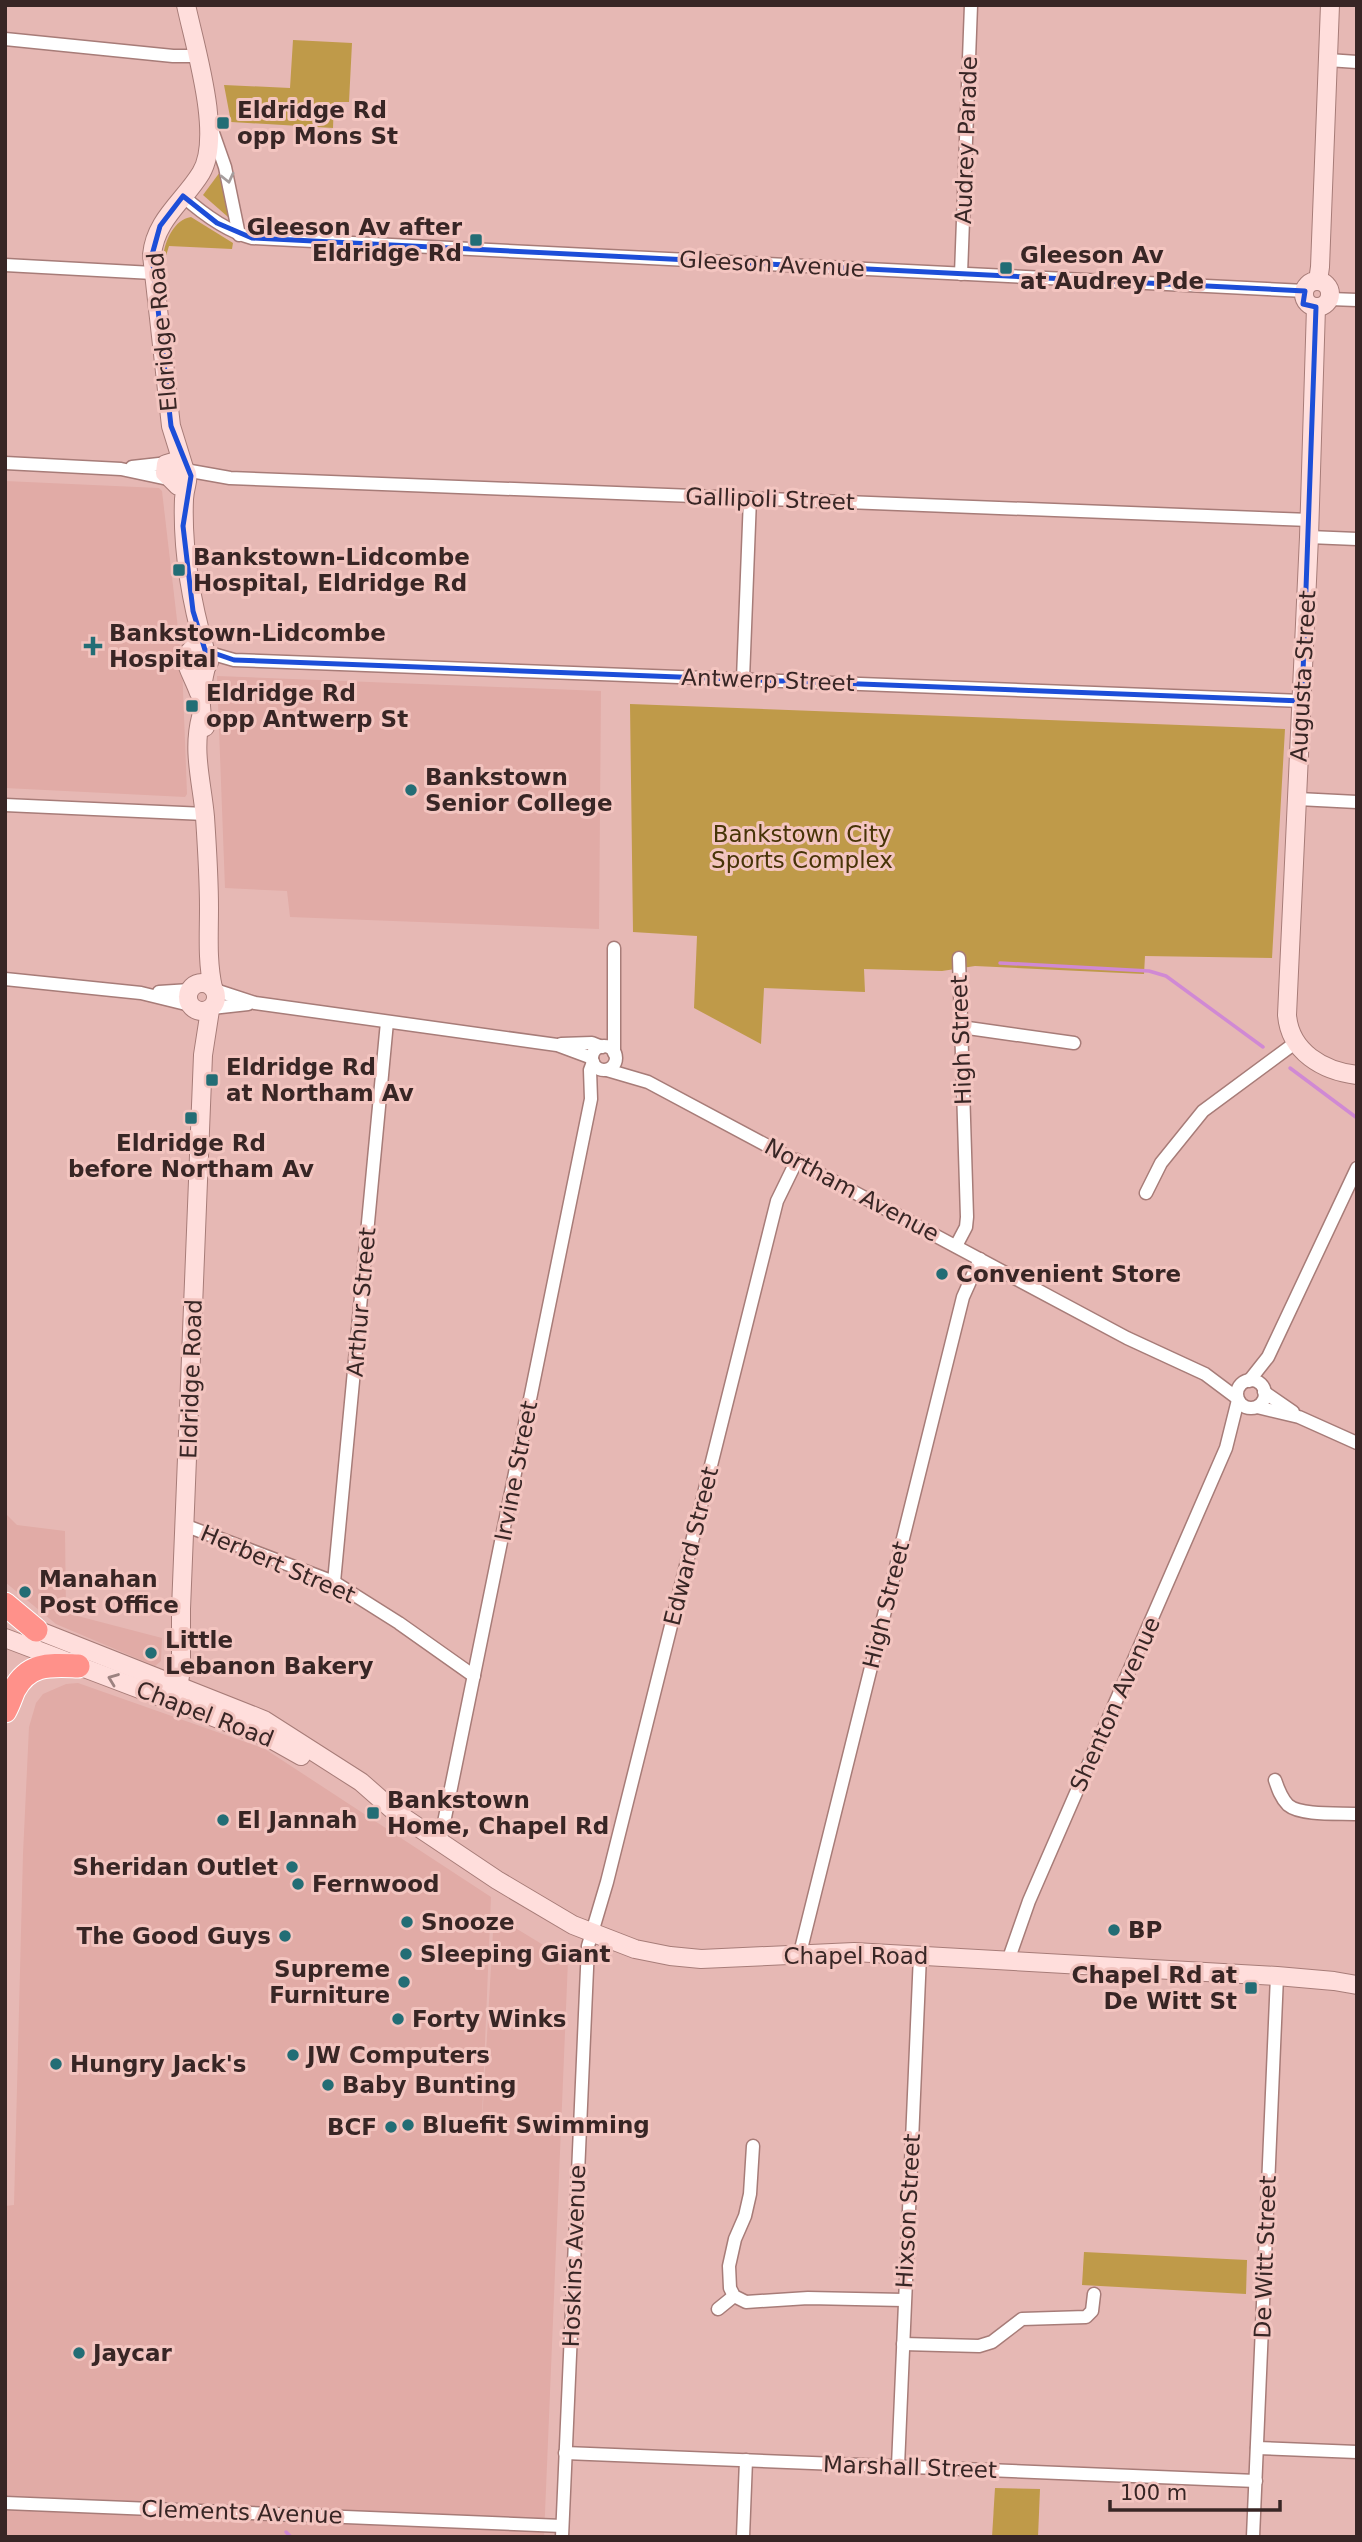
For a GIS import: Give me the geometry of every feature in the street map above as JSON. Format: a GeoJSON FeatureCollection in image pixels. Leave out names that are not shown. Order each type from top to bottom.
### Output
{"type":"FeatureCollection","features":[{"type":"Feature","properties":{"kind":"highway"},"geometry":{"type":"LineString","coordinates":[[5,1604],[36,1630]]}},
{"type":"Feature","properties":{"kind":"highway"},"geometry":{"type":"LineString","coordinates":[[5,1711],[20,1681],[32,1669],[45,1665],[78,1665]]}},
{"type":"Feature","properties":{"kind":"street","name":"Eldridge Road"},"geometry":{"type":"LineString","coordinates":[[177,1695],[203,1055],[203,998],[209,904],[205,814],[198,764],[197,734],[201,717],[200,659],[152,247],[157,233],[201,173],[211,139],[186,5]]}},
{"type":"Feature","properties":{"kind":"street","name":"Audrey Parade"},"geometry":{"type":"LineString","coordinates":[[961,274],[971,5]]}},
{"type":"Feature","properties":{"kind":"street"},"geometry":{"type":"LineString","coordinates":[[1311,286],[1320,267],[1330,5]]}},
{"type":"Feature","properties":{"kind":"street"},"geometry":{"type":"LineString","coordinates":[[5,39],[173,56],[197,56]]}},
{"type":"Feature","properties":{"kind":"street"},"geometry":{"type":"LineString","coordinates":[[1328,60],[1357,62]]}},
{"type":"Feature","properties":{"kind":"street"},"geometry":{"type":"LineString","coordinates":[[210,123],[225,167],[239,235]]}},
{"type":"Feature","properties":{"kind":"street","name":"Gleeson Avenue"},"geometry":{"type":"LineString","coordinates":[[183,196],[217,223],[239,235],[252,238],[961,274],[1311,286]]}},
{"type":"Feature","properties":{"kind":"street"},"geometry":{"type":"LineString","coordinates":[[5,265],[153,273]]}},
{"type":"Feature","properties":{"kind":"street"},"geometry":{"type":"LineString","coordinates":[[1311,286],[1324,283],[1329,288],[1323,303],[1357,300]]}},
{"type":"Feature","properties":{"kind":"street","name":"Augusta Street"},"geometry":{"type":"LineString","coordinates":[[1295,1043],[1287,1015],[1323,303]]}},
{"type":"Feature","properties":{"kind":"street","name":"Gallipoli Street"},"geometry":{"type":"LineString","coordinates":[[5,463],[230,478],[750,498],[1310,528],[1357,539]]}},
{"type":"Feature","properties":{"kind":"street"},"geometry":{"type":"LineString","coordinates":[[743,679],[750,498]]}},
{"type":"Feature","properties":{"kind":"street","name":"Antwerp Street"},"geometry":{"type":"LineString","coordinates":[[200,659],[1302,701]]}},
{"type":"Feature","properties":{"kind":"street"},"geometry":{"type":"LineString","coordinates":[[1298,799],[1357,802]]}},
{"type":"Feature","properties":{"kind":"street"},"geometry":{"type":"LineString","coordinates":[[5,805],[205,814]]}},
{"type":"Feature","properties":{"kind":"street"},"geometry":{"type":"LineString","coordinates":[[557,1045],[592,1060],[597,1068],[606,1070],[613,1066],[609,1051],[613,1017],[614,948]]}},
{"type":"Feature","properties":{"kind":"street","name":"High Street"},"geometry":{"type":"LineString","coordinates":[[956,1246],[966,1227],[967,1217],[959,958]]}},
{"type":"Feature","properties":{"kind":"street"},"geometry":{"type":"LineString","coordinates":[[5,979],[255,1003],[557,1045],[592,1043],[609,1051]]}},
{"type":"Feature","properties":{"kind":"street","name":"Arthur Street"},"geometry":{"type":"LineString","coordinates":[[334,1582],[387,1022]]}},
{"type":"Feature","properties":{"kind":"street"},"geometry":{"type":"LineString","coordinates":[[961,1027],[1074,1043]]}},
{"type":"Feature","properties":{"kind":"street"},"geometry":{"type":"LineString","coordinates":[[1146,1193],[1161,1163],[1203,1111],[1295,1043],[1310,1058],[1328,1068],[1357,1075]]}},
{"type":"Feature","properties":{"kind":"street"},"geometry":{"type":"LineString","coordinates":[[592,1060],[595,1051],[609,1051]]}},
{"type":"Feature","properties":{"kind":"street","name":"Northam Avenue"},"geometry":{"type":"LineString","coordinates":[[609,1051],[648,1082],[1128,1338],[1205,1374],[1238,1399]]}},
{"type":"Feature","properties":{"kind":"street","name":"Irvine Street"},"geometry":{"type":"LineString","coordinates":[[440,1842],[591,1099],[592,1060]]}},
{"type":"Feature","properties":{"kind":"street","name":"Northam Avenue"},"geometry":{"type":"LineString","coordinates":[[606,1070],[648,1082]]}},
{"type":"Feature","properties":{"kind":"street","name":"Irvine Street"},"geometry":{"type":"LineString","coordinates":[[591,1099],[606,1070]]}},
{"type":"Feature","properties":{"kind":"street","name":"Edward Street"},"geometry":{"type":"LineString","coordinates":[[592,1934],[777,1201],[797,1160]]}},
{"type":"Feature","properties":{"kind":"street"},"geometry":{"type":"LineString","coordinates":[[1299,1416],[1243,1406],[1238,1399],[1238,1389],[1269,1357],[1357,1168]]}},
{"type":"Feature","properties":{"kind":"street","name":"High Street"},"geometry":{"type":"LineString","coordinates":[[800,1953],[963,1297],[980,1259]]}},
{"type":"Feature","properties":{"kind":"street"},"geometry":{"type":"LineString","coordinates":[[1255,1407],[1262,1402],[1269,1357]]}},
{"type":"Feature","properties":{"kind":"street","name":"Northam Avenue"},"geometry":{"type":"LineString","coordinates":[[1205,1374],[1248,1381]]}},
{"type":"Feature","properties":{"kind":"street"},"geometry":{"type":"LineString","coordinates":[[1248,1381],[1259,1384],[1264,1391],[1299,1416],[1357,1443]]}},
{"type":"Feature","properties":{"kind":"street","name":"Shenton Avenue"},"geometry":{"type":"LineString","coordinates":[[1008,1961],[1029,1901],[1226,1448],[1238,1399]]}},
{"type":"Feature","properties":{"kind":"street","name":"Shenton Avenue"},"geometry":{"type":"LineString","coordinates":[[1226,1448],[1255,1407]]}},
{"type":"Feature","properties":{"kind":"street","name":"Herbert Street"},"geometry":{"type":"LineString","coordinates":[[184,1525],[334,1582],[399,1623],[474,1676]]}},
{"type":"Feature","properties":{"kind":"street","name":"Chapel Road"},"geometry":{"type":"LineString","coordinates":[[5,1618],[177,1695]]}},
{"type":"Feature","properties":{"kind":"street","name":"Chapel Road"},"geometry":{"type":"LineString","coordinates":[[5,1638],[78,1665],[177,1695],[242,1710],[283,1731],[361,1782],[394,1811],[538,1905],[592,1934],[649,1953],[681,1958],[747,1958],[844,1951],[1277,1976],[1357,1985]]}},
{"type":"Feature","properties":{"kind":"street"},"geometry":{"type":"LineString","coordinates":[[1275,1780],[1281,1797],[1289,1807],[1300,1811],[1357,1814]]}},
{"type":"Feature","properties":{"kind":"street","name":"Hoskins Avenue"},"geometry":{"type":"LineString","coordinates":[[562,2531],[585,1983],[587,1954],[592,1934]]}},
{"type":"Feature","properties":{"kind":"street","name":"Hixson Street"},"geometry":{"type":"LineString","coordinates":[[898,2466],[920,1955]]}},
{"type":"Feature","properties":{"kind":"street","name":"De Witt Street"},"geometry":{"type":"LineString","coordinates":[[1253,2537],[1277,1976]]}},
{"type":"Feature","properties":{"kind":"street"},"geometry":{"type":"LineString","coordinates":[[753,2146],[750,2194],[731,2252],[729,2280],[734,2296],[746,2302],[808,2298],[904,2300]]}},
{"type":"Feature","properties":{"kind":"street"},"geometry":{"type":"LineString","coordinates":[[903,2343],[986,2345],[1022,2319],[1086,2317],[1092,2311],[1094,2294]]}},
{"type":"Feature","properties":{"kind":"street"},"geometry":{"type":"LineString","coordinates":[[718,2309],[734,2296]]}},
{"type":"Feature","properties":{"kind":"street"},"geometry":{"type":"LineString","coordinates":[[1257,2448],[1357,2452]]}},
{"type":"Feature","properties":{"kind":"street","name":"Marshall Street"},"geometry":{"type":"LineString","coordinates":[[565,2453],[1255,2481]]}},
{"type":"Feature","properties":{"kind":"street"},"geometry":{"type":"LineString","coordinates":[[743,2537],[746,2460]]}},
{"type":"Feature","properties":{"kind":"street","name":"Clements Avenue"},"geometry":{"type":"LineString","coordinates":[[5,2502],[562,2531]]}},
{"type":"Feature","properties":{"kind":"highlighted area"},"geometry":{"type":"Polygon","coordinates":[[[183,196],[217,223],[252,238],[1305,291],[1303,304],[1316,307],[1302,701],[234,660],[205,650],[193,611],[183,526],[191,476],[171,426],[152,255],[160,226],[183,196]]]}},
{"type":"Feature","properties":{"kind":"shaded area","name":"Bankstown-Lidcombe Hospital"},"geometry":{"type":"Polygon","coordinates":[[[5,481],[159,488],[162,491],[182,663],[185,797],[5,788],[5,481]]]}},
{"type":"Feature","properties":{"kind":"shaded area","name":"Bankstown Senior College"},"geometry":{"type":"Polygon","coordinates":[[[217,676],[601,691],[599,929],[290,917],[287,891],[225,888],[217,676]]]}},
{"type":"Feature","properties":{"kind":"shaded area"},"geometry":{"type":"Polygon","coordinates":[[[5,1513],[17,1525],[65,1531],[66,1613],[162,1638],[161,1661],[155,1666],[56,1624],[5,1582],[5,1513]]]}},
{"type":"Feature","properties":{"kind":"shaded area"},"geometry":{"type":"Polygon","coordinates":[[[78,1683],[265,1749],[491,1897],[481,2140],[494,1915],[568,1960],[544,2537],[5,2537],[5,2206],[14,2205],[29,1727],[36,1703],[43,1694],[66,1684],[78,1683]]]}},
{"type":"Feature","properties":{"kind":"green space"},"geometry":{"type":"Polygon","coordinates":[[[293,40],[352,43],[349,102],[334,102],[333,128],[231,122],[224,85],[290,88],[293,40]]]}},
{"type":"Feature","properties":{"kind":"green space"},"geometry":{"type":"Polygon","coordinates":[[[220,172],[230,215],[228,217],[203,195],[220,172]]]}},
{"type":"Feature","properties":{"kind":"green space"},"geometry":{"type":"Polygon","coordinates":[[[191,217],[233,243],[232,249],[169,246],[163,259],[165,246],[174,227],[191,217]]]}},
{"type":"Feature","properties":{"kind":"green space","name":"Bankstown City Sports Complex"},"geometry":{"type":"Polygon","coordinates":[[[630,704],[1285,729],[1272,958],[1145,956],[1144,974],[975,966],[942,971],[864,969],[865,992],[764,988],[761,1044],[694,1008],[697,936],[633,932],[630,704]]]}},
{"type":"Feature","properties":{"kind":"green space"},"geometry":{"type":"Polygon","coordinates":[[[1084,2252],[1247,2260],[1246,2294],[1082,2285],[1084,2252]]]}},
{"type":"Feature","properties":{"kind":"green space"},"geometry":{"type":"Polygon","coordinates":[[[995,2488],[1040,2489],[1038,2537],[992,2537],[995,2488]]]}},
{"type":"Feature","properties":{"kind":"waterway"},"geometry":{"type":"LineString","coordinates":[[1000,963],[1149,971],[1166,976],[1263,1047]]}},
{"type":"Feature","properties":{"kind":"waterway"},"geometry":{"type":"LineString","coordinates":[[1290,1068],[1357,1118]]}},
{"type":"Feature","properties":{"kind":"waterway"},"geometry":{"type":"LineString","coordinates":[[286,2532],[291,2537]]}},
{"type":"Feature","properties":{"kind":"place","name":"Eldridge Rd opp Mons St"},"geometry":{"type":"Point","coordinates":[223,123]}},
{"type":"Feature","properties":{"kind":"place","name":"Gleeson Av after Eldridge Rd"},"geometry":{"type":"Point","coordinates":[476,240]}},
{"type":"Feature","properties":{"kind":"place","name":"Gleeson Av at Audrey Pde"},"geometry":{"type":"Point","coordinates":[1006,268]}},
{"type":"Feature","properties":{"kind":"place","name":"Bankstown-Lidcombe Hospital, Eldridge Rd"},"geometry":{"type":"Point","coordinates":[179,570]}},
{"type":"Feature","properties":{"kind":"place","name":"Bankstown-Lidcombe Hospital"},"geometry":{"type":"Point","coordinates":[93,646]}},
{"type":"Feature","properties":{"kind":"place","name":"Eldridge Rd opp Antwerp St"},"geometry":{"type":"Point","coordinates":[192,706]}},
{"type":"Feature","properties":{"kind":"place","name":"Bankstown Senior College"},"geometry":{"type":"Point","coordinates":[411,790]}},
{"type":"Feature","properties":{"kind":"place","name":"Eldridge Rd at Northam Av"},"geometry":{"type":"Point","coordinates":[212,1080]}},
{"type":"Feature","properties":{"kind":"place","name":"Eldridge Rd before Northam Av"},"geometry":{"type":"Point","coordinates":[191,1118]}},
{"type":"Feature","properties":{"kind":"place","name":"Convenient Store"},"geometry":{"type":"Point","coordinates":[942,1274]}},
{"type":"Feature","properties":{"kind":"place","name":"Manahan Post Office"},"geometry":{"type":"Point","coordinates":[25,1592]}},
{"type":"Feature","properties":{"kind":"place","name":"Little Lebanon Bakery"},"geometry":{"type":"Point","coordinates":[151,1653]}},
{"type":"Feature","properties":{"kind":"place","name":"Bankstown Home, Chapel Rd"},"geometry":{"type":"Point","coordinates":[373,1813]}},
{"type":"Feature","properties":{"kind":"place","name":"El Jannah"},"geometry":{"type":"Point","coordinates":[223,1820]}},
{"type":"Feature","properties":{"kind":"place","name":"Sheridan Outlet"},"geometry":{"type":"Point","coordinates":[292,1867]}},
{"type":"Feature","properties":{"kind":"place","name":"Fernwood"},"geometry":{"type":"Point","coordinates":[298,1884]}},
{"type":"Feature","properties":{"kind":"place","name":"Snooze"},"geometry":{"type":"Point","coordinates":[407,1922]}},
{"type":"Feature","properties":{"kind":"place","name":"BP"},"geometry":{"type":"Point","coordinates":[1114,1930]}},
{"type":"Feature","properties":{"kind":"place","name":"The Good Guys"},"geometry":{"type":"Point","coordinates":[285,1936]}},
{"type":"Feature","properties":{"kind":"place","name":"Sleeping Giant"},"geometry":{"type":"Point","coordinates":[406,1954]}},
{"type":"Feature","properties":{"kind":"place","name":"Supreme Furniture"},"geometry":{"type":"Point","coordinates":[404,1982]}},
{"type":"Feature","properties":{"kind":"place","name":"Chapel Rd at De Witt St"},"geometry":{"type":"Point","coordinates":[1251,1988]}},
{"type":"Feature","properties":{"kind":"place","name":"Forty Winks"},"geometry":{"type":"Point","coordinates":[398,2019]}},
{"type":"Feature","properties":{"kind":"place","name":"JW Computers"},"geometry":{"type":"Point","coordinates":[293,2055]}},
{"type":"Feature","properties":{"kind":"place","name":"Hungry Jack's"},"geometry":{"type":"Point","coordinates":[56,2064]}},
{"type":"Feature","properties":{"kind":"place","name":"Baby Bunting"},"geometry":{"type":"Point","coordinates":[328,2085]}},
{"type":"Feature","properties":{"kind":"place","name":"Bluefit Swimming"},"geometry":{"type":"Point","coordinates":[408,2125]}},
{"type":"Feature","properties":{"kind":"place","name":"BCF"},"geometry":{"type":"Point","coordinates":[391,2127]}},
{"type":"Feature","properties":{"kind":"place","name":"Jaycar"},"geometry":{"type":"Point","coordinates":[79,2353]}}]}
